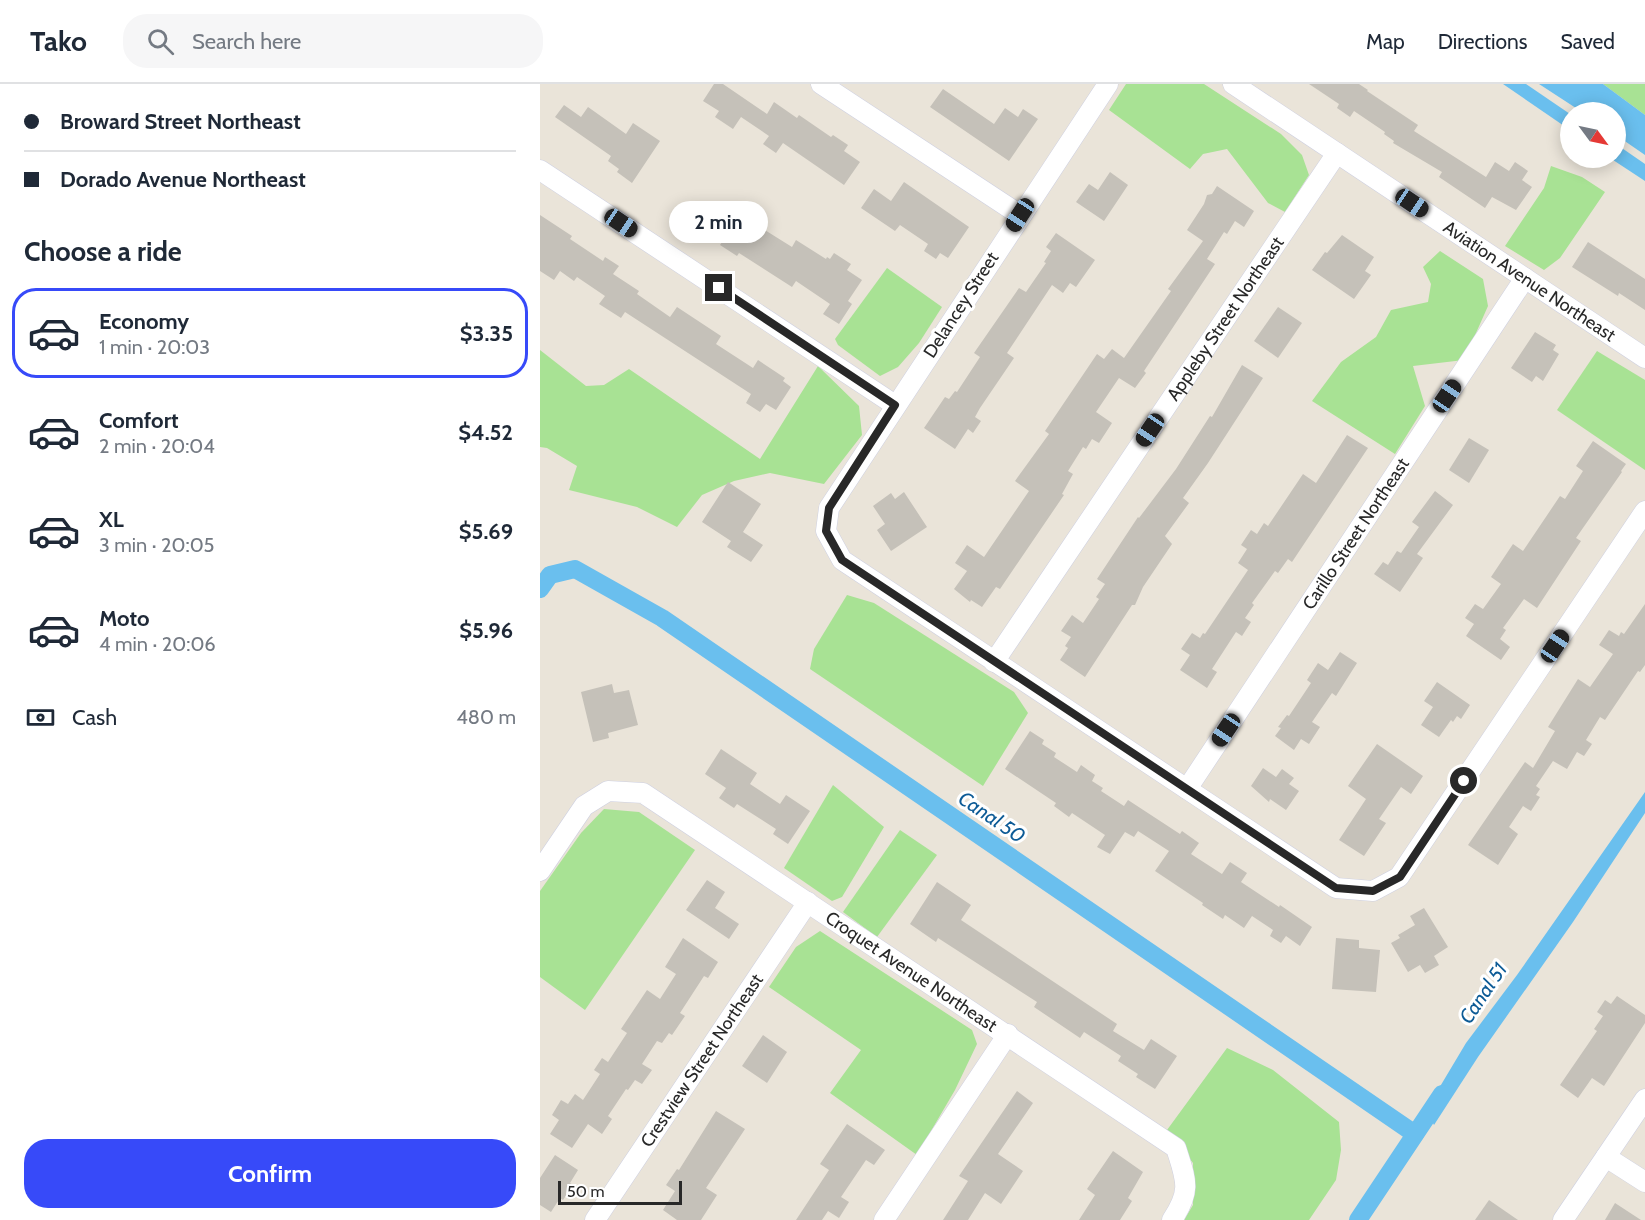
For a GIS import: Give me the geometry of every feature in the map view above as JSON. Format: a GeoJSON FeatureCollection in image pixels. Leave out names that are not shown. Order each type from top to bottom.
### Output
{"type":"FeatureCollection","features":[{"type":"Feature","properties":{"kind":"street"},"geometry":{"type":"LineString","coordinates":[[821,84],[1020,215]]}},
{"type":"Feature","properties":{"kind":"street","name":"Delancey Street"},"geometry":{"type":"LineString","coordinates":[[994,662],[842,560],[826,531],[829,508],[1108,84]]}},
{"type":"Feature","properties":{"kind":"street","name":"Aviation Avenue Northeast"},"geometry":{"type":"LineString","coordinates":[[1233,84],[1645,358]]}},
{"type":"Feature","properties":{"kind":"street","name":"Appleby Street Northeast"},"geometry":{"type":"LineString","coordinates":[[994,662],[1337,153]]}},
{"type":"Feature","properties":{"kind":"street"},"geometry":{"type":"LineString","coordinates":[[540,170],[895,405]]}},
{"type":"Feature","properties":{"kind":"street","name":"Carillo Street Northeast"},"geometry":{"type":"LineString","coordinates":[[1187,789],[1525,278]]}},
{"type":"Feature","properties":{"kind":"street"},"geometry":{"type":"LineString","coordinates":[[994,662],[1336,888],[1373,891],[1400,877],[1645,511]]}},
{"type":"Feature","properties":{"kind":"street","name":"Croquet Avenue Northeast"},"geometry":{"type":"LineString","coordinates":[[540,871],[584,806],[608,791],[643,793],[1176,1148],[1187,1183],[1179,1209],[1172,1220]]}},
{"type":"Feature","properties":{"kind":"street","name":"Crestview Street Northeast"},"geometry":{"type":"LineString","coordinates":[[595,1220],[808,902]]}},
{"type":"Feature","properties":{"kind":"street"},"geometry":{"type":"LineString","coordinates":[[884,1220],[1008,1034]]}},
{"type":"Feature","properties":{"kind":"street"},"geometry":{"type":"LineString","coordinates":[[1563,1220],[1645,1099]]}},
{"type":"Feature","properties":{"kind":"street"},"geometry":{"type":"LineString","coordinates":[[1606,1157],[1645,1182]]}},
{"type":"Feature","properties":{"kind":"green space"},"geometry":{"type":"Polygon","coordinates":[[[1126,84],[1204,84],[1281,134],[1302,155],[1309,175],[1285,212],[1268,203],[1227,149],[1203,154],[1190,169],[1109,110],[1126,84]]]}},
{"type":"Feature","properties":{"kind":"green space"},"geometry":{"type":"Polygon","coordinates":[[[1603,84],[1645,84],[1645,115],[1603,84]]]}},
{"type":"Feature","properties":{"kind":"green space"},"geometry":{"type":"Polygon","coordinates":[[[1551,166],[1582,177],[1605,192],[1560,258],[1544,270],[1505,246],[1544,188],[1551,166]]]}},
{"type":"Feature","properties":{"kind":"green space"},"geometry":{"type":"Polygon","coordinates":[[[1440,251],[1483,279],[1488,306],[1464,360],[1413,366],[1425,406],[1395,454],[1312,401],[1341,362],[1376,337],[1391,310],[1428,302],[1431,284],[1423,267],[1440,251]]]}},
{"type":"Feature","properties":{"kind":"green space"},"geometry":{"type":"Polygon","coordinates":[[[887,268],[942,307],[919,343],[898,367],[880,376],[838,345],[835,339],[887,268]]]}},
{"type":"Feature","properties":{"kind":"green space"},"geometry":{"type":"Polygon","coordinates":[[[540,350],[586,386],[604,385],[629,369],[760,459],[818,366],[859,406],[862,435],[824,484],[770,473],[734,481],[702,495],[677,527],[637,507],[569,490],[577,466],[547,448],[540,447],[540,350]]]}},
{"type":"Feature","properties":{"kind":"green space"},"geometry":{"type":"Polygon","coordinates":[[[1597,351],[1645,380],[1645,470],[1557,410],[1597,351]]]}},
{"type":"Feature","properties":{"kind":"green space"},"geometry":{"type":"Polygon","coordinates":[[[847,595],[874,603],[1014,692],[1028,713],[983,786],[810,669],[814,649],[847,595]]]}},
{"type":"Feature","properties":{"kind":"green space"},"geometry":{"type":"Polygon","coordinates":[[[833,785],[884,827],[842,897],[832,901],[784,868],[833,785]]]}},
{"type":"Feature","properties":{"kind":"green space"},"geometry":{"type":"Polygon","coordinates":[[[604,809],[639,812],[695,850],[585,1010],[540,977],[540,891],[581,833],[604,809]]]}},
{"type":"Feature","properties":{"kind":"green space"},"geometry":{"type":"Polygon","coordinates":[[[900,830],[937,855],[877,937],[843,912],[900,830]]]}},
{"type":"Feature","properties":{"kind":"green space"},"geometry":{"type":"Polygon","coordinates":[[[820,931],[972,1030],[977,1044],[955,1090],[917,1155],[830,1093],[861,1050],[769,987],[796,947],[820,931]]]}},
{"type":"Feature","properties":{"kind":"green space"},"geometry":{"type":"Polygon","coordinates":[[[1227,1048],[1273,1070],[1339,1122],[1341,1150],[1336,1180],[1309,1220],[1184,1220],[1193,1205],[1193,1163],[1167,1130],[1227,1048]]]}},
{"type":"Feature","properties":{"kind":"water"},"geometry":{"type":"Polygon","coordinates":[[[1503,84],[1526,84],[1560,107],[1560,123],[1503,84]]]}},
{"type":"Feature","properties":{"kind":"water"},"geometry":{"type":"Polygon","coordinates":[[[1539,84],[1603,84],[1645,115],[1645,155],[1626,142],[1626,102],[1567,102],[1539,84]]]}},
{"type":"Feature","properties":{"kind":"water"},"geometry":{"type":"Polygon","coordinates":[[[1626,151],[1645,164],[1645,181],[1625,168],[1626,151]]]}},
{"type":"Feature","properties":{"kind":"water"},"geometry":{"type":"Polygon","coordinates":[[[1645,792],[1645,813],[1434,1125],[1426,1110],[1466,1043],[1517,975],[1645,792]]]}},
{"type":"Feature","properties":{"kind":"building"},"geometry":{"type":"Polygon","coordinates":[[[714,84],[723,84],[767,114],[774,102],[797,118],[799,115],[831,137],[833,135],[848,145],[844,151],[860,162],[844,185],[783,143],[776,153],[763,144],[769,136],[741,117],[733,129],[715,117],[719,111],[703,101],[714,84]]]}},
{"type":"Feature","properties":{"kind":"building"},"geometry":{"type":"Polygon","coordinates":[[[1309,84],[1359,84],[1418,125],[1414,131],[1486,177],[1495,162],[1509,171],[1515,162],[1528,171],[1522,180],[1532,187],[1516,210],[1492,197],[1485,208],[1439,177],[1442,172],[1393,143],[1394,141],[1384,134],[1385,132],[1354,111],[1350,117],[1337,108],[1339,104],[1309,84]]]}},
{"type":"Feature","properties":{"kind":"building"},"geometry":{"type":"Polygon","coordinates":[[[943,89],[994,124],[1005,108],[1018,117],[1023,109],[1038,119],[1009,161],[930,107],[943,89]]]}},
{"type":"Feature","properties":{"kind":"building"},"geometry":{"type":"Polygon","coordinates":[[[564,105],[581,117],[588,107],[626,134],[633,123],[660,141],[632,183],[617,172],[619,169],[608,161],[611,156],[555,117],[564,105]]]}},
{"type":"Feature","properties":{"kind":"building"},"geometry":{"type":"Polygon","coordinates":[[[1110,172],[1128,185],[1104,221],[1076,202],[1089,184],[1098,190],[1110,172]]]}},
{"type":"Feature","properties":{"kind":"building"},"geometry":{"type":"Polygon","coordinates":[[[904,182],[969,227],[948,258],[940,253],[936,259],[924,251],[928,244],[900,225],[895,231],[861,208],[874,189],[891,201],[904,182]]]}},
{"type":"Feature","properties":{"kind":"building"},"geometry":{"type":"Polygon","coordinates":[[[1217,186],[1254,211],[1244,227],[1235,221],[1227,234],[1224,232],[1207,259],[1215,264],[1135,388],[1119,378],[1096,412],[1112,423],[1099,443],[1092,439],[1086,449],[1083,447],[1068,471],[1073,474],[1062,494],[1064,495],[1000,589],[996,587],[982,607],[971,600],[970,602],[954,589],[967,571],[955,563],[967,545],[984,557],[1029,491],[1015,481],[1049,434],[1045,431],[1097,354],[1104,359],[1112,349],[1124,358],[1171,291],[1168,289],[1203,241],[1187,230],[1204,204],[1207,195],[1212,194],[1217,186]]]}},
{"type":"Feature","properties":{"kind":"building"},"geometry":{"type":"Polygon","coordinates":[[[748,204],[764,215],[757,225],[792,247],[796,240],[826,259],[827,257],[830,259],[834,253],[851,264],[847,270],[862,280],[848,301],[852,304],[839,324],[823,314],[830,304],[796,281],[792,287],[739,253],[737,256],[720,245],[724,239],[707,229],[718,212],[736,224],[748,204]]]}},
{"type":"Feature","properties":{"kind":"building"},"geometry":{"type":"Polygon","coordinates":[[[540,215],[572,236],[570,239],[603,261],[605,257],[619,266],[613,274],[639,291],[637,294],[670,317],[677,307],[721,336],[716,344],[753,368],[758,360],[785,378],[783,381],[791,387],[776,410],[766,404],[760,412],[746,403],[751,394],[625,312],[621,318],[599,304],[605,296],[577,277],[574,281],[560,271],[554,280],[540,271],[540,215]]]}},
{"type":"Feature","properties":{"kind":"building"},"geometry":{"type":"Polygon","coordinates":[[[1056,233],[1095,260],[1076,287],[1070,283],[1063,293],[1052,285],[1007,353],[1014,358],[975,417],[981,421],[973,433],[968,429],[955,449],[924,428],[945,397],[949,399],[955,391],[957,392],[980,357],[974,353],[1019,288],[1026,292],[1046,263],[1044,262],[1051,251],[1046,247],[1056,233]]]}},
{"type":"Feature","properties":{"kind":"building"},"geometry":{"type":"Polygon","coordinates":[[[1342,235],[1374,257],[1365,271],[1371,275],[1354,299],[1312,270],[1325,252],[1327,253],[1342,235]]]}},
{"type":"Feature","properties":{"kind":"building"},"geometry":{"type":"Polygon","coordinates":[[[1588,242],[1645,279],[1645,310],[1572,267],[1588,242]]]}},
{"type":"Feature","properties":{"kind":"building"},"geometry":{"type":"Polygon","coordinates":[[[1278,307],[1302,323],[1278,358],[1254,341],[1278,307]]]}},
{"type":"Feature","properties":{"kind":"building"},"geometry":{"type":"Polygon","coordinates":[[[1535,332],[1556,345],[1553,350],[1559,354],[1543,381],[1536,376],[1532,382],[1511,368],[1535,332]]]}},
{"type":"Feature","properties":{"kind":"building"},"geometry":{"type":"Polygon","coordinates":[[[1242,365],[1263,378],[1183,498],[1189,503],[1165,536],[1172,544],[1143,587],[1135,605],[1132,605],[1085,677],[1060,660],[1068,648],[1065,646],[1071,637],[1061,631],[1072,615],[1083,623],[1099,599],[1096,597],[1105,584],[1097,579],[1138,517],[1176,469],[1210,416],[1212,417],[1242,365]]]}},
{"type":"Feature","properties":{"kind":"building"},"geometry":{"type":"Polygon","coordinates":[[[1347,435],[1368,448],[1292,562],[1288,559],[1278,573],[1275,571],[1252,603],[1254,605],[1245,618],[1251,622],[1242,636],[1236,632],[1212,669],[1217,672],[1207,688],[1180,670],[1190,655],[1181,649],[1192,633],[1200,638],[1203,633],[1205,634],[1248,570],[1238,563],[1247,549],[1241,545],[1251,530],[1257,534],[1264,523],[1268,526],[1303,474],[1316,483],[1347,435]]]}},
{"type":"Feature","properties":{"kind":"building"},"geometry":{"type":"Polygon","coordinates":[[[1469,438],[1489,450],[1469,483],[1449,470],[1469,438]]]}},
{"type":"Feature","properties":{"kind":"building"},"geometry":{"type":"Polygon","coordinates":[[[1593,441],[1626,464],[1576,538],[1581,541],[1537,608],[1524,599],[1503,628],[1506,630],[1500,639],[1510,647],[1501,660],[1466,636],[1474,624],[1465,618],[1475,604],[1483,609],[1501,584],[1491,577],[1513,544],[1523,551],[1560,496],[1565,499],[1583,471],[1576,466],[1593,441]]]}},
{"type":"Feature","properties":{"kind":"building"},"geometry":{"type":"Polygon","coordinates":[[[728,482],[761,504],[743,532],[763,545],[751,562],[727,547],[731,541],[702,522],[728,482]]]}},
{"type":"Feature","properties":{"kind":"building"},"geometry":{"type":"Polygon","coordinates":[[[1435,491],[1453,505],[1417,554],[1423,558],[1400,592],[1374,574],[1383,562],[1388,565],[1397,551],[1401,553],[1419,527],[1412,522],[1435,491]]]}},
{"type":"Feature","properties":{"kind":"building"},"geometry":{"type":"Polygon","coordinates":[[[904,492],[927,527],[891,551],[877,530],[885,524],[873,506],[891,493],[895,499],[904,492]]]}},
{"type":"Feature","properties":{"kind":"building"},"geometry":{"type":"Polygon","coordinates":[[[1645,604],[1645,665],[1640,672],[1638,671],[1605,720],[1600,717],[1586,740],[1592,744],[1584,756],[1577,752],[1567,769],[1553,761],[1536,786],[1540,789],[1536,795],[1540,797],[1531,811],[1523,806],[1509,827],[1518,834],[1498,865],[1468,845],[1525,762],[1533,768],[1555,731],[1548,727],[1578,679],[1590,687],[1613,654],[1599,645],[1609,630],[1619,636],[1621,632],[1624,634],[1645,604]]]}},
{"type":"Feature","properties":{"kind":"building"},"geometry":{"type":"Polygon","coordinates":[[[1340,652],[1357,663],[1336,696],[1332,693],[1312,722],[1320,727],[1309,744],[1301,739],[1294,750],[1275,736],[1281,728],[1278,727],[1287,715],[1289,716],[1311,683],[1307,680],[1318,663],[1328,670],[1340,652]]]}},
{"type":"Feature","properties":{"kind":"building"},"geometry":{"type":"Polygon","coordinates":[[[1437,682],[1470,705],[1461,719],[1457,716],[1453,722],[1451,720],[1439,737],[1421,725],[1433,707],[1424,701],[1437,682]]]}},
{"type":"Feature","properties":{"kind":"building"},"geometry":{"type":"Polygon","coordinates":[[[612,684],[614,693],[629,690],[638,725],[608,733],[609,738],[593,742],[581,692],[612,684]]]}},
{"type":"Feature","properties":{"kind":"building"},"geometry":{"type":"Polygon","coordinates":[[[1030,731],[1044,740],[1042,744],[1056,753],[1054,757],[1077,772],[1081,765],[1095,775],[1092,781],[1103,788],[1101,791],[1124,806],[1128,800],[1180,834],[1182,831],[1199,843],[1191,854],[1222,874],[1230,862],[1247,873],[1241,882],[1312,927],[1300,946],[1286,936],[1281,943],[1270,936],[1273,930],[1252,916],[1244,928],[1225,915],[1223,919],[1202,905],[1203,903],[1155,871],[1169,851],[1138,831],[1134,837],[1125,832],[1110,854],[1097,847],[1105,835],[1072,813],[1069,817],[1054,806],[1056,803],[1005,769],[1030,731]]]}},
{"type":"Feature","properties":{"kind":"building"},"geometry":{"type":"Polygon","coordinates":[[[1377,744],[1423,776],[1411,794],[1401,787],[1379,819],[1386,823],[1364,856],[1339,840],[1366,799],[1348,786],[1377,744]]]}},
{"type":"Feature","properties":{"kind":"building"},"geometry":{"type":"Polygon","coordinates":[[[721,749],[757,773],[750,784],[780,804],[786,795],[810,811],[788,844],[773,834],[776,829],[737,804],[734,808],[719,798],[726,788],[705,774],[721,749]]]}},
{"type":"Feature","properties":{"kind":"building"},"geometry":{"type":"Polygon","coordinates":[[[1263,768],[1276,777],[1282,769],[1294,778],[1289,784],[1299,791],[1286,810],[1270,799],[1269,802],[1251,786],[1263,768]]]}},
{"type":"Feature","properties":{"kind":"building"},"geometry":{"type":"Polygon","coordinates":[[[707,880],[725,892],[715,908],[739,924],[729,939],[686,910],[707,880]]]}},
{"type":"Feature","properties":{"kind":"building"},"geometry":{"type":"Polygon","coordinates":[[[937,882],[971,905],[961,920],[1117,1024],[1113,1031],[1144,1050],[1151,1039],[1177,1056],[1155,1089],[1136,1077],[1138,1074],[1118,1061],[1121,1056],[1084,1032],[1080,1038],[1034,1007],[1037,1002],[938,938],[936,942],[910,924],[937,882]]]}},
{"type":"Feature","properties":{"kind":"building"},"geometry":{"type":"Polygon","coordinates":[[[1424,908],[1448,947],[1434,956],[1439,965],[1425,973],[1420,965],[1408,972],[1391,943],[1400,938],[1398,935],[1415,925],[1410,916],[1424,908]]]}},
{"type":"Feature","properties":{"kind":"building"},"geometry":{"type":"Polygon","coordinates":[[[683,938],[718,962],[708,978],[704,976],[680,1013],[685,1016],[672,1035],[669,1033],[662,1043],[657,1041],[642,1064],[652,1070],[642,1084],[635,1080],[628,1090],[626,1089],[608,1116],[612,1119],[602,1134],[588,1124],[572,1148],[550,1134],[559,1120],[552,1115],[561,1100],[568,1104],[575,1094],[583,1100],[600,1074],[594,1070],[602,1058],[608,1062],[627,1033],[621,1029],[647,990],[660,999],[676,974],[665,967],[683,938]]]}},
{"type":"Feature","properties":{"kind":"building"},"geometry":{"type":"Polygon","coordinates":[[[1336,938],[1359,940],[1359,948],[1380,950],[1376,992],[1332,989],[1336,938]]]}},
{"type":"Feature","properties":{"kind":"building"},"geometry":{"type":"Polygon","coordinates":[[[1617,996],[1645,1015],[1645,1023],[1604,1086],[1592,1078],[1578,1098],[1560,1085],[1597,1031],[1594,1029],[1603,1016],[1597,1012],[1605,1000],[1611,1004],[1617,996]]]}},
{"type":"Feature","properties":{"kind":"building"},"geometry":{"type":"Polygon","coordinates":[[[763,1035],[787,1052],[767,1083],[742,1066],[763,1035]]]}},
{"type":"Feature","properties":{"kind":"building"},"geometry":{"type":"Polygon","coordinates":[[[1017,1091],[1033,1103],[998,1154],[1023,1171],[1001,1204],[985,1193],[968,1220],[943,1220],[968,1181],[959,1176],[1017,1091]]]}},
{"type":"Feature","properties":{"kind":"building"},"geometry":{"type":"Polygon","coordinates":[[[716,1111],[745,1129],[706,1188],[717,1195],[701,1220],[677,1220],[663,1210],[675,1191],[666,1185],[677,1169],[679,1170],[716,1111]]]}},
{"type":"Feature","properties":{"kind":"building"},"geometry":{"type":"Polygon","coordinates":[[[847,1124],[885,1150],[874,1165],[866,1160],[841,1197],[849,1202],[839,1218],[828,1211],[822,1220],[796,1220],[829,1170],[820,1164],[847,1124]]]}},
{"type":"Feature","properties":{"kind":"building"},"geometry":{"type":"Polygon","coordinates":[[[1113,1151],[1143,1172],[1128,1198],[1132,1201],[1120,1220],[1079,1220],[1095,1195],[1087,1189],[1113,1151]]]}},
{"type":"Feature","properties":{"kind":"building"},"geometry":{"type":"Polygon","coordinates":[[[555,1155],[578,1170],[570,1183],[573,1185],[563,1200],[560,1198],[551,1212],[540,1205],[540,1178],[555,1155]]]}},
{"type":"Feature","properties":{"kind":"building"},"geometry":{"type":"Polygon","coordinates":[[[1489,1200],[1518,1220],[1475,1220],[1489,1200]]]}},
{"type":"Feature","properties":{"kind":"building"},"geometry":{"type":"Polygon","coordinates":[[[1615,1203],[1641,1220],[1605,1220],[1615,1203]]]}},
{"type":"Feature","properties":{"kind":"waterway","name":"Canal 50"},"geometry":{"type":"LineString","coordinates":[[540,589],[550,575],[575,569],[662,618],[1415,1134]]}},
{"type":"Feature","properties":{"kind":"waterway","name":"Canal 51"},"geometry":{"type":"LineString","coordinates":[[1358,1220],[1442,1094]]}},
{"type":"Feature","properties":{"kind":"route"},"geometry":{"type":"LineString","coordinates":[[719,288],[895,405],[829,508],[826,531],[842,560],[1013,675],[1336,888],[1373,891],[1400,877],[1464,781]]}}]}
